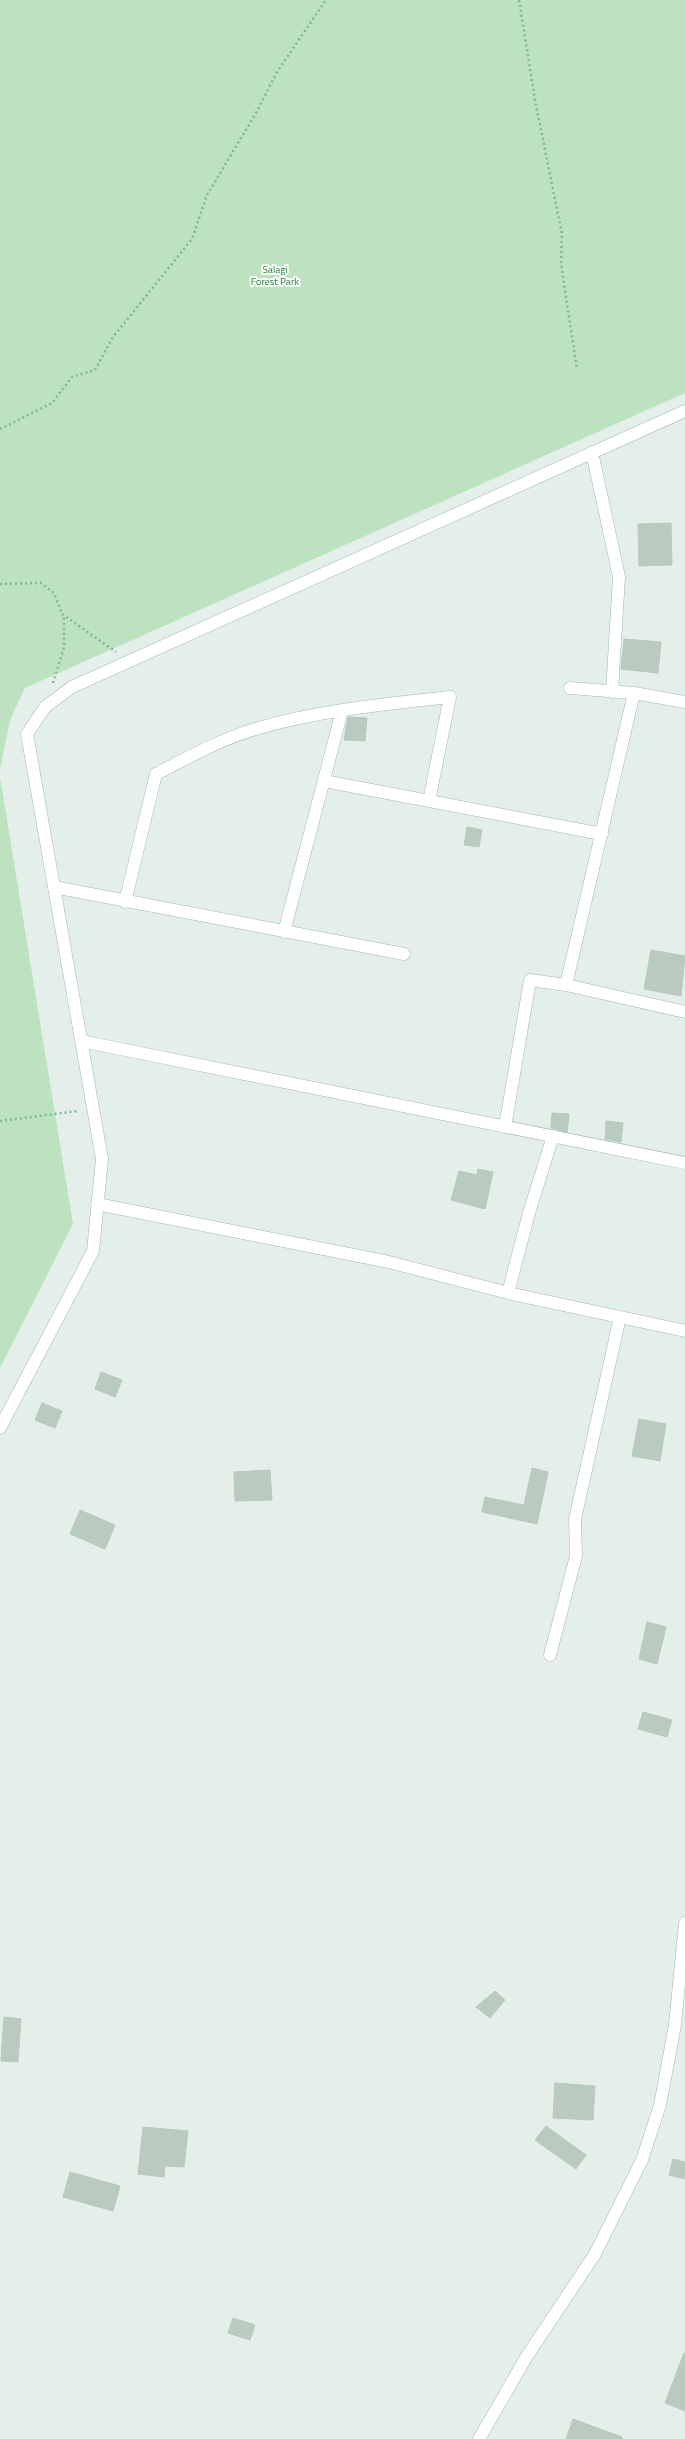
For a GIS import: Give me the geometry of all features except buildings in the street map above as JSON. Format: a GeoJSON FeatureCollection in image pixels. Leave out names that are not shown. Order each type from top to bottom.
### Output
{"type":"FeatureCollection","features":[{"type":"Feature","properties":{"kind":"street"},"geometry":{"type":"LineString","coordinates":[[0,1428],[93,1251],[102,1159],[27,734],[45,707],[72,687],[685,411]]}},
{"type":"Feature","properties":{"kind":"street"},"geometry":{"type":"LineString","coordinates":[[592,452],[619,577],[612,692]]}},
{"type":"Feature","properties":{"kind":"street"},"geometry":{"type":"LineString","coordinates":[[570,688],[634,693],[685,702]]}},
{"type":"Feature","properties":{"kind":"street"},"geometry":{"type":"LineString","coordinates":[[566,985],[634,693]]}},
{"type":"Feature","properties":{"kind":"street"},"geometry":{"type":"LineString","coordinates":[[125,902],[156,774],[205,750],[258,728],[342,711],[450,697],[429,801]]}},
{"type":"Feature","properties":{"kind":"street"},"geometry":{"type":"LineString","coordinates":[[284,932],[342,711]]}},
{"type":"Feature","properties":{"kind":"street"},"geometry":{"type":"LineString","coordinates":[[324,781],[602,834]]}},
{"type":"Feature","properties":{"kind":"street"},"geometry":{"type":"LineString","coordinates":[[54,887],[125,902],[404,954]]}},
{"type":"Feature","properties":{"kind":"street"},"geometry":{"type":"LineString","coordinates":[[505,1127],[530,980],[566,985],[685,1012]]}},
{"type":"Feature","properties":{"kind":"street"},"geometry":{"type":"LineString","coordinates":[[81,1041],[685,1164]]}},
{"type":"Feature","properties":{"kind":"street"},"geometry":{"type":"LineString","coordinates":[[508,1293],[529,1213],[553,1136]]}},
{"type":"Feature","properties":{"kind":"street"},"geometry":{"type":"LineString","coordinates":[[97,1204],[389,1262],[508,1293],[685,1331]]}},
{"type":"Feature","properties":{"kind":"street"},"geometry":{"type":"LineString","coordinates":[[550,1655],[576,1556],[575,1519],[620,1317]]}},
{"type":"Feature","properties":{"kind":"street"},"geometry":{"type":"LineString","coordinates":[[479,2439],[527,2356],[595,2254],[642,2160],[660,2105],[675,2025],[685,1924]]}},
{"type":"Feature","properties":{"kind":"path"},"geometry":{"type":"LineString","coordinates":[[0,429],[52,403],[72,377],[95,370],[113,336],[192,239],[207,195],[256,113],[277,72],[321,5],[326,0]]}},
{"type":"Feature","properties":{"kind":"path"},"geometry":{"type":"LineString","coordinates":[[519,0],[535,100],[562,234],[561,264],[577,369]]}},
{"type":"Feature","properties":{"kind":"path"},"geometry":{"type":"LineString","coordinates":[[0,584],[41,583],[54,593],[64,616],[64,647],[45,707]]}},
{"type":"Feature","properties":{"kind":"path"},"geometry":{"type":"LineString","coordinates":[[64,616],[130,661]]}},
{"type":"Feature","properties":{"kind":"path"},"geometry":{"type":"LineString","coordinates":[[0,1121],[93,1109]]}},
{"type":"Feature","properties":{"kind":"green space","name":"Salagi Forest Park"},"geometry":{"type":"Polygon","coordinates":[[[0,0],[685,0],[685,393],[25,688],[10,720],[0,769],[0,0]]]}},
{"type":"Feature","properties":{"kind":"green space"},"geometry":{"type":"Polygon","coordinates":[[[0,777],[73,1224],[0,1368],[0,777]]]}}]}
